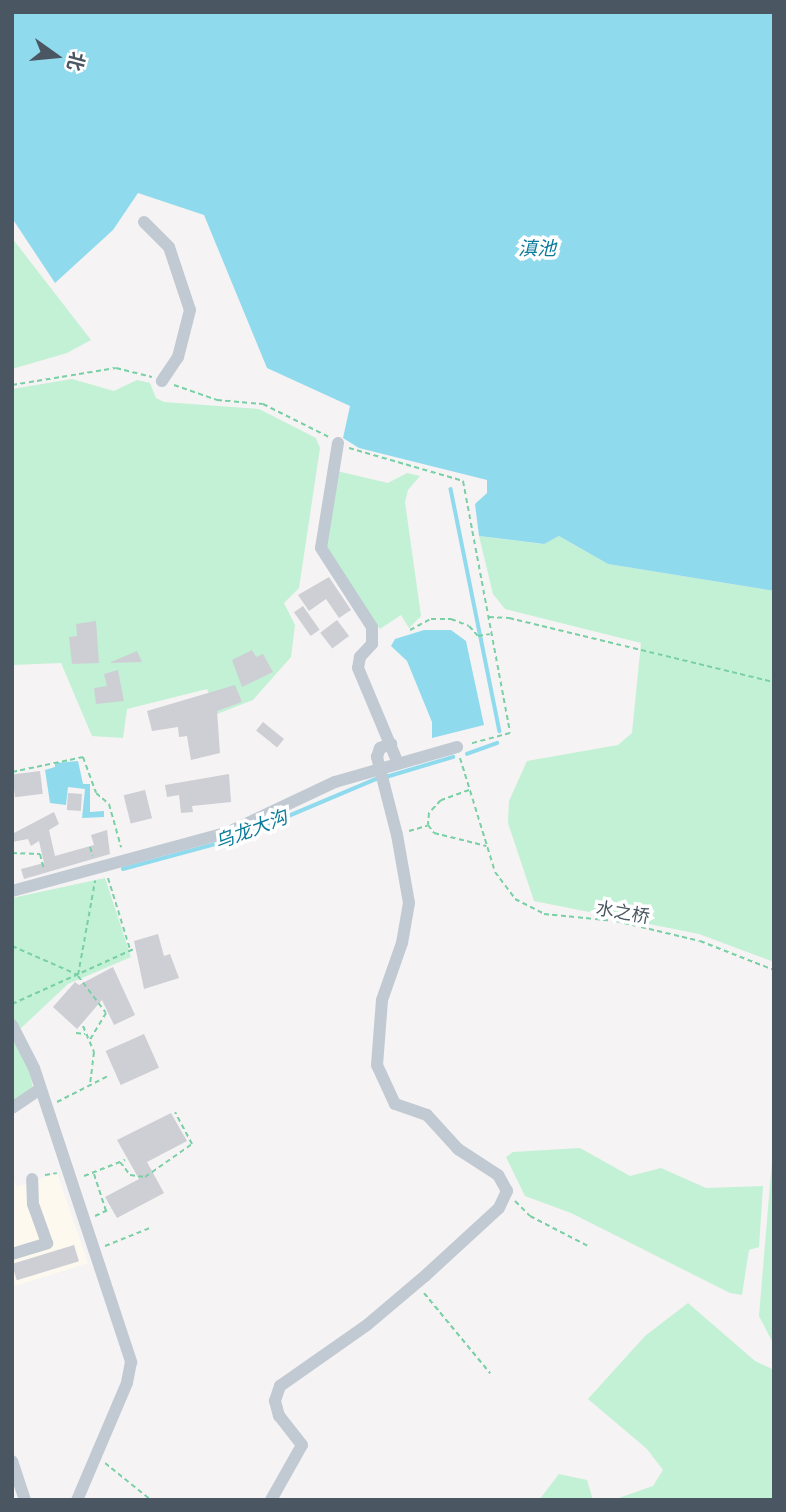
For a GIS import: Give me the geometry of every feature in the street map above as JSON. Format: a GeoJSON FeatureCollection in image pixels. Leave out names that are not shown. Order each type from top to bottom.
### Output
{"type":"FeatureCollection","features":[{"type":"Feature","properties":{"kind":"street"},"geometry":{"type":"LineString","coordinates":[[144,222],[169,247],[190,310],[178,357],[162,381]]}},
{"type":"Feature","properties":{"kind":"street"},"geometry":{"type":"LineString","coordinates":[[338,443],[321,548],[372,627],[372,644],[360,657],[358,668],[398,763]]}},
{"type":"Feature","properties":{"kind":"street"},"geometry":{"type":"LineString","coordinates":[[271,1500],[302,1445],[279,1416],[275,1401],[280,1386],[367,1325],[416,1284],[499,1208],[506,1196],[504,1184],[488,1166],[458,1149],[427,1115],[395,1104],[377,1065],[382,1000],[402,943],[409,903],[397,835],[377,753],[391,744]]}},
{"type":"Feature","properties":{"kind":"street"},"geometry":{"type":"LineString","coordinates":[[12,891],[48,881],[103,873],[127,860],[229,832],[335,782],[457,747]]}},
{"type":"Feature","properties":{"kind":"street"},"geometry":{"type":"LineString","coordinates":[[12,1025],[40,1089],[131,1362],[127,1383],[77,1500]]}},
{"type":"Feature","properties":{"kind":"street"},"geometry":{"type":"LineString","coordinates":[[12,1108],[40,1089]]}},
{"type":"Feature","properties":{"kind":"street"},"geometry":{"type":"LineString","coordinates":[[12,1254],[47,1243],[33,1204],[32,1179]]}},
{"type":"Feature","properties":{"kind":"street"},"geometry":{"type":"LineString","coordinates":[[12,1461],[25,1500]]}},
{"type":"Feature","properties":{"kind":"path"},"geometry":{"type":"LineString","coordinates":[[12,385],[116,368],[217,400],[263,404],[360,454],[463,481],[510,733],[457,747]]}},
{"type":"Feature","properties":{"kind":"path"},"geometry":{"type":"LineString","coordinates":[[488,617],[509,618],[774,682]]}},
{"type":"Feature","properties":{"kind":"path"},"geometry":{"type":"LineString","coordinates":[[410,630],[431,619],[451,619],[469,626],[478,636],[491,634]]}},
{"type":"Feature","properties":{"kind":"path","name":"水之桥"},"geometry":{"type":"LineString","coordinates":[[457,747],[490,856],[507,891],[537,911],[651,929],[736,953],[774,970]]}},
{"type":"Feature","properties":{"kind":"path"},"geometry":{"type":"LineString","coordinates":[[12,772],[83,757],[96,793],[109,804],[127,860]]}},
{"type":"Feature","properties":{"kind":"path"},"geometry":{"type":"LineString","coordinates":[[470,789],[441,800],[429,813],[428,825],[434,833],[487,846]]}},
{"type":"Feature","properties":{"kind":"path"},"geometry":{"type":"LineString","coordinates":[[397,835],[428,825]]}},
{"type":"Feature","properties":{"kind":"path"},"geometry":{"type":"LineString","coordinates":[[12,853],[40,854],[48,881]]}},
{"type":"Feature","properties":{"kind":"path"},"geometry":{"type":"LineString","coordinates":[[103,873],[130,949]]}},
{"type":"Feature","properties":{"kind":"path"},"geometry":{"type":"LineString","coordinates":[[78,975],[103,873]]}},
{"type":"Feature","properties":{"kind":"path"},"geometry":{"type":"LineString","coordinates":[[12,946],[78,975],[106,1013],[90,1040]]}},
{"type":"Feature","properties":{"kind":"path"},"geometry":{"type":"LineString","coordinates":[[12,1004],[136,948]]}},
{"type":"Feature","properties":{"kind":"path"},"geometry":{"type":"LineString","coordinates":[[83,1026],[94,1052],[90,1086]]}},
{"type":"Feature","properties":{"kind":"path"},"geometry":{"type":"LineString","coordinates":[[76,1033],[88,1034]]}},
{"type":"Feature","properties":{"kind":"path"},"geometry":{"type":"LineString","coordinates":[[46,1107],[108,1076]]}},
{"type":"Feature","properties":{"kind":"path"},"geometry":{"type":"LineString","coordinates":[[120,1162],[130,1175],[145,1177],[192,1144],[175,1112]]}},
{"type":"Feature","properties":{"kind":"path"},"geometry":{"type":"LineString","coordinates":[[71,1181],[125,1160]]}},
{"type":"Feature","properties":{"kind":"path"},"geometry":{"type":"LineString","coordinates":[[94,1173],[106,1211]]}},
{"type":"Feature","properties":{"kind":"path"},"geometry":{"type":"LineString","coordinates":[[506,1196],[530,1216],[588,1246]]}},
{"type":"Feature","properties":{"kind":"path"},"geometry":{"type":"LineString","coordinates":[[85,1220],[110,1209]]}},
{"type":"Feature","properties":{"kind":"path"},"geometry":{"type":"LineString","coordinates":[[95,1250],[150,1228]]}},
{"type":"Feature","properties":{"kind":"path"},"geometry":{"type":"LineString","coordinates":[[416,1284],[490,1373]]}},
{"type":"Feature","properties":{"kind":"path"},"geometry":{"type":"LineString","coordinates":[[94,1460],[150,1500]]}},
{"type":"Feature","properties":{"kind":"shaded area"},"geometry":{"type":"Polygon","coordinates":[[[57,1173],[88,1263],[12,1287],[12,1176],[17,1187],[57,1173]]]}},
{"type":"Feature","properties":{"kind":"green space"},"geometry":{"type":"Polygon","coordinates":[[[12,238],[91,340],[67,353],[12,369],[12,238]]]}},
{"type":"Feature","properties":{"kind":"green space"},"geometry":{"type":"Polygon","coordinates":[[[72,379],[114,391],[137,380],[150,383],[156,398],[164,402],[259,409],[316,438],[320,448],[299,588],[284,603],[295,625],[291,657],[253,700],[217,714],[207,689],[127,709],[123,738],[92,736],[61,663],[12,665],[12,389],[72,379]]]}},
{"type":"Feature","properties":{"kind":"green space"},"geometry":{"type":"Polygon","coordinates":[[[337,471],[388,483],[407,473],[420,476],[408,490],[405,502],[421,616],[409,628],[401,615],[380,629],[325,553],[337,471]]]}},
{"type":"Feature","properties":{"kind":"green space"},"geometry":{"type":"Polygon","coordinates":[[[479,536],[543,544],[559,536],[608,564],[774,591],[774,962],[699,934],[534,901],[508,823],[509,801],[527,761],[618,745],[632,733],[641,643],[505,609],[493,594],[479,536]]]}},
{"type":"Feature","properties":{"kind":"green space"},"geometry":{"type":"Polygon","coordinates":[[[105,878],[131,957],[68,984],[19,1030],[12,1018],[12,898],[105,878]]]}},
{"type":"Feature","properties":{"kind":"green space"},"geometry":{"type":"Polygon","coordinates":[[[12,1035],[29,1068],[33,1089],[12,1102],[12,1035]]]}},
{"type":"Feature","properties":{"kind":"green space"},"geometry":{"type":"Polygon","coordinates":[[[774,1137],[774,1345],[759,1316],[774,1137]]]}},
{"type":"Feature","properties":{"kind":"green space"},"geometry":{"type":"Polygon","coordinates":[[[580,1148],[630,1176],[661,1168],[706,1188],[763,1186],[759,1247],[749,1250],[742,1295],[730,1293],[571,1213],[525,1196],[506,1157],[513,1152],[580,1148]]]}},
{"type":"Feature","properties":{"kind":"green space"},"geometry":{"type":"Polygon","coordinates":[[[688,1303],[755,1361],[774,1370],[774,1500],[613,1500],[653,1486],[663,1470],[647,1449],[588,1399],[645,1336],[688,1303]]]}},
{"type":"Feature","properties":{"kind":"green space"},"geometry":{"type":"Polygon","coordinates":[[[559,1474],[587,1480],[593,1500],[539,1500],[559,1474]]]}},
{"type":"Feature","properties":{"kind":"water","name":"滇池"},"geometry":{"type":"Polygon","coordinates":[[[12,12],[774,12],[774,591],[608,564],[559,536],[544,544],[479,536],[475,504],[487,493],[487,480],[359,448],[343,438],[350,406],[267,368],[204,215],[138,193],[113,230],[55,283],[12,218],[12,12]]]}},
{"type":"Feature","properties":{"kind":"water"},"geometry":{"type":"Polygon","coordinates":[[[424,630],[451,630],[466,641],[484,725],[432,738],[432,722],[407,661],[391,646],[395,639],[424,630]]]}},
{"type":"Feature","properties":{"kind":"water"},"geometry":{"type":"Polygon","coordinates":[[[78,761],[83,784],[90,784],[90,812],[104,811],[104,817],[82,818],[85,789],[68,787],[66,805],[50,803],[45,770],[55,767],[55,763],[78,761]]]}},
{"type":"Feature","properties":{"kind":"building"},"geometry":{"type":"Polygon","coordinates":[[[329,577],[351,610],[339,618],[326,599],[309,611],[298,595],[329,577]]]}},
{"type":"Feature","properties":{"kind":"building"},"geometry":{"type":"Polygon","coordinates":[[[303,606],[320,630],[311,636],[294,612],[303,606]]]}},
{"type":"Feature","properties":{"kind":"building"},"geometry":{"type":"Polygon","coordinates":[[[337,620],[349,636],[332,649],[320,633],[337,620]]]}},
{"type":"Feature","properties":{"kind":"building"},"geometry":{"type":"Polygon","coordinates":[[[96,621],[99,663],[72,664],[69,637],[77,636],[76,624],[96,621]]]}},
{"type":"Feature","properties":{"kind":"building"},"geometry":{"type":"Polygon","coordinates":[[[252,650],[256,657],[263,654],[273,672],[242,687],[232,660],[252,650]]]}},
{"type":"Feature","properties":{"kind":"building"},"geometry":{"type":"Polygon","coordinates":[[[137,651],[142,662],[111,663],[111,662],[137,651]]]}},
{"type":"Feature","properties":{"kind":"building"},"geometry":{"type":"Polygon","coordinates":[[[118,670],[124,701],[96,704],[94,688],[107,686],[104,674],[118,670]]]}},
{"type":"Feature","properties":{"kind":"building"},"geometry":{"type":"Polygon","coordinates":[[[235,685],[242,702],[217,711],[220,753],[191,760],[187,736],[179,737],[178,727],[152,731],[147,711],[235,685]]]}},
{"type":"Feature","properties":{"kind":"building"},"geometry":{"type":"Polygon","coordinates":[[[263,722],[284,739],[277,748],[256,731],[263,722]]]}},
{"type":"Feature","properties":{"kind":"building"},"geometry":{"type":"Polygon","coordinates":[[[40,771],[43,794],[15,797],[12,774],[40,771]]]}},
{"type":"Feature","properties":{"kind":"building"},"geometry":{"type":"Polygon","coordinates":[[[229,774],[231,802],[192,806],[193,812],[181,813],[179,795],[167,797],[165,785],[229,774]]]}},
{"type":"Feature","properties":{"kind":"building"},"geometry":{"type":"Polygon","coordinates":[[[145,790],[152,818],[131,823],[124,795],[145,790]]]}},
{"type":"Feature","properties":{"kind":"building"},"geometry":{"type":"Polygon","coordinates":[[[68,793],[82,794],[81,811],[67,810],[68,793]]]}},
{"type":"Feature","properties":{"kind":"building"},"geometry":{"type":"Polygon","coordinates":[[[54,812],[59,824],[49,830],[55,856],[94,845],[91,835],[107,830],[110,854],[24,879],[21,869],[44,863],[39,841],[31,846],[28,839],[12,842],[12,834],[54,812]]]}},
{"type":"Feature","properties":{"kind":"building"},"geometry":{"type":"Polygon","coordinates":[[[158,934],[164,956],[170,954],[179,978],[144,989],[134,941],[158,934]]]}},
{"type":"Feature","properties":{"kind":"building"},"geometry":{"type":"Polygon","coordinates":[[[113,967],[135,1015],[114,1025],[102,1000],[77,1029],[53,1007],[75,982],[79,985],[113,967]]]}},
{"type":"Feature","properties":{"kind":"building"},"geometry":{"type":"Polygon","coordinates":[[[144,1034],[159,1068],[121,1085],[106,1051],[144,1034]]]}},
{"type":"Feature","properties":{"kind":"building"},"geometry":{"type":"Polygon","coordinates":[[[171,1113],[187,1141],[147,1162],[164,1193],[117,1218],[105,1197],[139,1179],[117,1140],[171,1113]]]}},
{"type":"Feature","properties":{"kind":"building"},"geometry":{"type":"Polygon","coordinates":[[[74,1245],[79,1261],[17,1280],[12,1264],[74,1245]]]}},
{"type":"Feature","properties":{"kind":"waterway","name":"乌龙大沟"},"geometry":{"type":"LineString","coordinates":[[451,489],[500,731]]}},
{"type":"Feature","properties":{"kind":"waterway","name":"乌龙大沟"},"geometry":{"type":"LineString","coordinates":[[467,754],[497,743]]}},
{"type":"Feature","properties":{"kind":"waterway","name":"乌龙大沟"},"geometry":{"type":"LineString","coordinates":[[386,777],[453,757]]}},
{"type":"Feature","properties":{"kind":"waterway","name":"乌龙大沟"},"geometry":{"type":"LineString","coordinates":[[123,869],[234,839],[376,779]]}}]}
